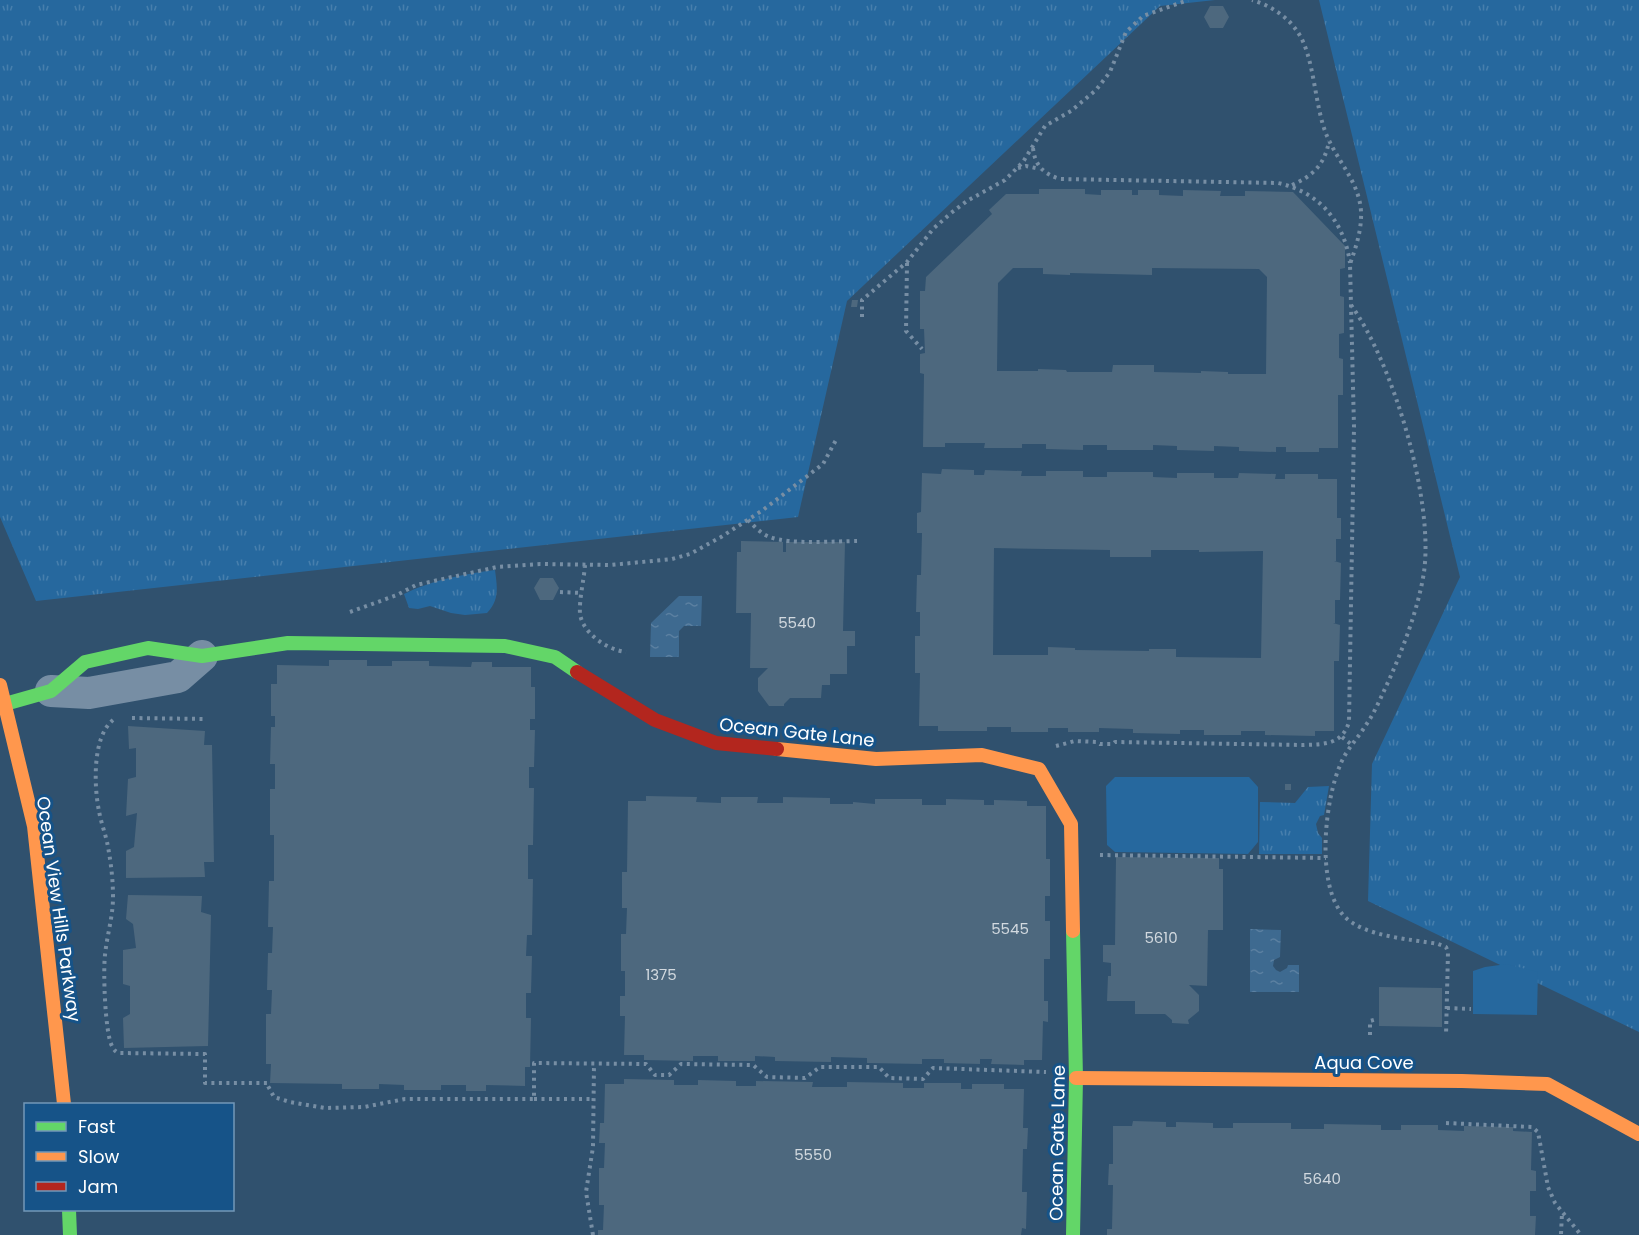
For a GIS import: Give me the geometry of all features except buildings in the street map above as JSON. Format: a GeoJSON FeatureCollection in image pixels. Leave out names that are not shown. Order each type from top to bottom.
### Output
{"type":"FeatureCollection","features":[{"type":"Feature","properties":{"kind":"street","name":"Ocean Gate Lane"},"geometry":{"type":"LineString","coordinates":[[202,656],[288,643],[505,646],[555,657],[588,680],[656,720],[716,743],[876,759],[982,755],[1039,769],[1071,824],[1076,1078],[1073,1235]]}},
{"type":"Feature","properties":{"kind":"street"},"geometry":{"type":"LineString","coordinates":[[4,704],[51,691],[89,693],[178,677],[202,656]]}},
{"type":"Feature","properties":{"kind":"street","name":"Ocean View Hills Parkway"},"geometry":{"type":"LineString","coordinates":[[0,685],[34,826],[64,1103]]}},
{"type":"Feature","properties":{"kind":"street","name":"Aqua Cove"},"geometry":{"type":"LineString","coordinates":[[1076,1078],[1462,1081],[1547,1084],[1639,1134]]}},
{"type":"Feature","properties":{"kind":"street"},"geometry":{"type":"LineString","coordinates":[[69,1211],[70,1235]]}},
{"type":"Feature","properties":{"kind":"path"},"geometry":{"type":"LineString","coordinates":[[862,317],[862,300],[907,262],[933,229],[967,201],[1005,180],[1033,147],[1045,126],[1071,111],[1095,90],[1110,72],[1126,32],[1143,16],[1188,0]]}},
{"type":"Feature","properties":{"kind":"path"},"geometry":{"type":"LineString","coordinates":[[1252,0],[1263,3],[1283,16],[1298,32],[1305,48],[1318,109],[1329,140],[1358,191],[1361,210],[1356,248],[1350,264]]}},
{"type":"Feature","properties":{"kind":"path"},"geometry":{"type":"LineString","coordinates":[[1291,186],[1306,179],[1315,171],[1323,159],[1329,140]]}},
{"type":"Feature","properties":{"kind":"path"},"geometry":{"type":"LineString","coordinates":[[1033,147],[1040,169]]}},
{"type":"Feature","properties":{"kind":"path"},"geometry":{"type":"LineString","coordinates":[[1017,168],[1026,166],[1040,169],[1060,179],[1278,183],[1291,186],[1308,193],[1331,214],[1341,228],[1350,264],[1353,427],[1349,722],[1342,737],[1329,744],[1304,745],[1123,742],[1100,744],[1075,741],[1058,745],[1052,752]]}},
{"type":"Feature","properties":{"kind":"path"},"geometry":{"type":"LineString","coordinates":[[907,262],[906,331],[922,349]]}},
{"type":"Feature","properties":{"kind":"path"},"geometry":{"type":"LineString","coordinates":[[1350,304],[1372,338],[1405,426],[1420,492],[1425,548],[1420,589],[1396,661],[1368,723],[1341,762],[1329,798],[1326,817],[1329,890],[1344,916],[1358,926],[1371,931],[1446,947],[1448,952],[1446,1036]]}},
{"type":"Feature","properties":{"kind":"path"},"geometry":{"type":"LineString","coordinates":[[340,617],[397,595],[416,585],[456,574],[497,567],[540,564],[585,565],[672,559],[690,554],[748,520],[823,464],[836,440]]}},
{"type":"Feature","properties":{"kind":"path"},"geometry":{"type":"LineString","coordinates":[[748,520],[757,530],[769,537],[784,540],[858,541]]}},
{"type":"Feature","properties":{"kind":"path"},"geometry":{"type":"LineString","coordinates":[[585,565],[580,613],[583,621],[592,634],[603,643],[616,651],[626,652]]}},
{"type":"Feature","properties":{"kind":"path"},"geometry":{"type":"LineString","coordinates":[[560,592],[582,593]]}},
{"type":"Feature","properties":{"kind":"path"},"geometry":{"type":"LineString","coordinates":[[117,718],[106,726],[103,734],[98,751],[95,783],[99,811],[108,845],[113,895],[112,919],[104,956],[109,1036],[113,1048],[118,1053],[205,1054],[205,1083],[268,1083],[274,1096],[290,1102],[325,1108],[364,1107],[405,1099],[594,1099]]}},
{"type":"Feature","properties":{"kind":"path"},"geometry":{"type":"LineString","coordinates":[[128,718],[206,719]]}},
{"type":"Feature","properties":{"kind":"path"},"geometry":{"type":"LineString","coordinates":[[1342,737],[1352,745]]}},
{"type":"Feature","properties":{"kind":"path"},"geometry":{"type":"LineString","coordinates":[[1097,855],[1326,858]]}},
{"type":"Feature","properties":{"kind":"path"},"geometry":{"type":"LineString","coordinates":[[1447,1008],[1471,1009]]}},
{"type":"Feature","properties":{"kind":"path"},"geometry":{"type":"LineString","coordinates":[[1370,1035],[1370,1021],[1377,1018]]}},
{"type":"Feature","properties":{"kind":"path"},"geometry":{"type":"LineString","coordinates":[[534,1099],[534,1063],[646,1064],[655,1075],[669,1075],[681,1064],[753,1065],[767,1077],[805,1077],[820,1067],[879,1067],[890,1078],[923,1079],[933,1068],[1054,1073]]}},
{"type":"Feature","properties":{"kind":"path"},"geometry":{"type":"LineString","coordinates":[[593,1235],[586,1192],[593,1147],[594,1064]]}},
{"type":"Feature","properties":{"kind":"path"},"geometry":{"type":"LineString","coordinates":[[1446,1124],[1532,1127],[1538,1132],[1548,1187],[1562,1212],[1581,1235]]}},
{"type":"Feature","properties":{"kind":"path"},"geometry":{"type":"LineString","coordinates":[[1561,1234],[1562,1212]]}},
{"type":"Feature","properties":{"kind":"green space"},"geometry":{"type":"Polygon","coordinates":[[[0,0],[1215,0],[1160,6],[847,301],[798,517],[36,601],[0,517],[0,0]]]}},
{"type":"Feature","properties":{"kind":"green space"},"geometry":{"type":"Polygon","coordinates":[[[1319,0],[1639,0],[1639,1032],[1368,901],[1372,764],[1460,577],[1319,0]]]}},
{"type":"Feature","properties":{"kind":"green space"},"geometry":{"type":"Polygon","coordinates":[[[495,570],[496,598],[487,613],[465,615],[430,606],[418,609],[409,608],[404,594],[448,578],[495,570]]]}},
{"type":"Feature","properties":{"kind":"green space"},"geometry":{"type":"Polygon","coordinates":[[[1115,777],[1249,777],[1258,787],[1258,842],[1248,854],[1115,852],[1107,845],[1106,786],[1115,777]]]}},
{"type":"Feature","properties":{"kind":"green space"},"geometry":{"type":"Polygon","coordinates":[[[1329,786],[1324,815],[1320,816],[1316,824],[1322,838],[1322,854],[1259,854],[1260,802],[1295,803],[1308,787],[1329,786]]]}},
{"type":"Feature","properties":{"kind":"green space"},"geometry":{"type":"Polygon","coordinates":[[[1507,964],[1538,972],[1537,1015],[1473,1014],[1473,971],[1507,964]]]}},
{"type":"Feature","properties":{"kind":"water"},"geometry":{"type":"Polygon","coordinates":[[[679,596],[702,596],[701,626],[684,626],[679,631],[679,657],[650,657],[651,623],[679,596]]]}},
{"type":"Feature","properties":{"kind":"water"},"geometry":{"type":"Polygon","coordinates":[[[1250,929],[1281,930],[1280,957],[1274,960],[1273,966],[1280,972],[1288,965],[1299,965],[1299,992],[1250,992],[1250,929]]]}},
{"type":"Feature","properties":{"kind":"traffic: fast"},"geometry":{"type":"LineString","coordinates":[[5,704],[51,691],[85,662],[148,648],[202,656],[288,643],[505,646],[555,657],[577,672]]}},
{"type":"Feature","properties":{"kind":"traffic: fast"},"geometry":{"type":"LineString","coordinates":[[1073,931],[1076,1078],[1073,1235]]}},
{"type":"Feature","properties":{"kind":"traffic: fast"},"geometry":{"type":"LineString","coordinates":[[69,1211],[70,1235]]}},
{"type":"Feature","properties":{"kind":"traffic: slow"},"geometry":{"type":"LineString","coordinates":[[0,685],[34,826],[64,1103]]}},
{"type":"Feature","properties":{"kind":"traffic: slow"},"geometry":{"type":"LineString","coordinates":[[777,749],[876,759],[982,755],[1039,769],[1071,824],[1073,931]]}},
{"type":"Feature","properties":{"kind":"traffic: slow"},"geometry":{"type":"LineString","coordinates":[[1076,1078],[1462,1081],[1547,1084],[1639,1134]]}},
{"type":"Feature","properties":{"kind":"traffic: jam"},"geometry":{"type":"LineString","coordinates":[[577,672],[655,720],[716,743],[777,749]]}}]}
